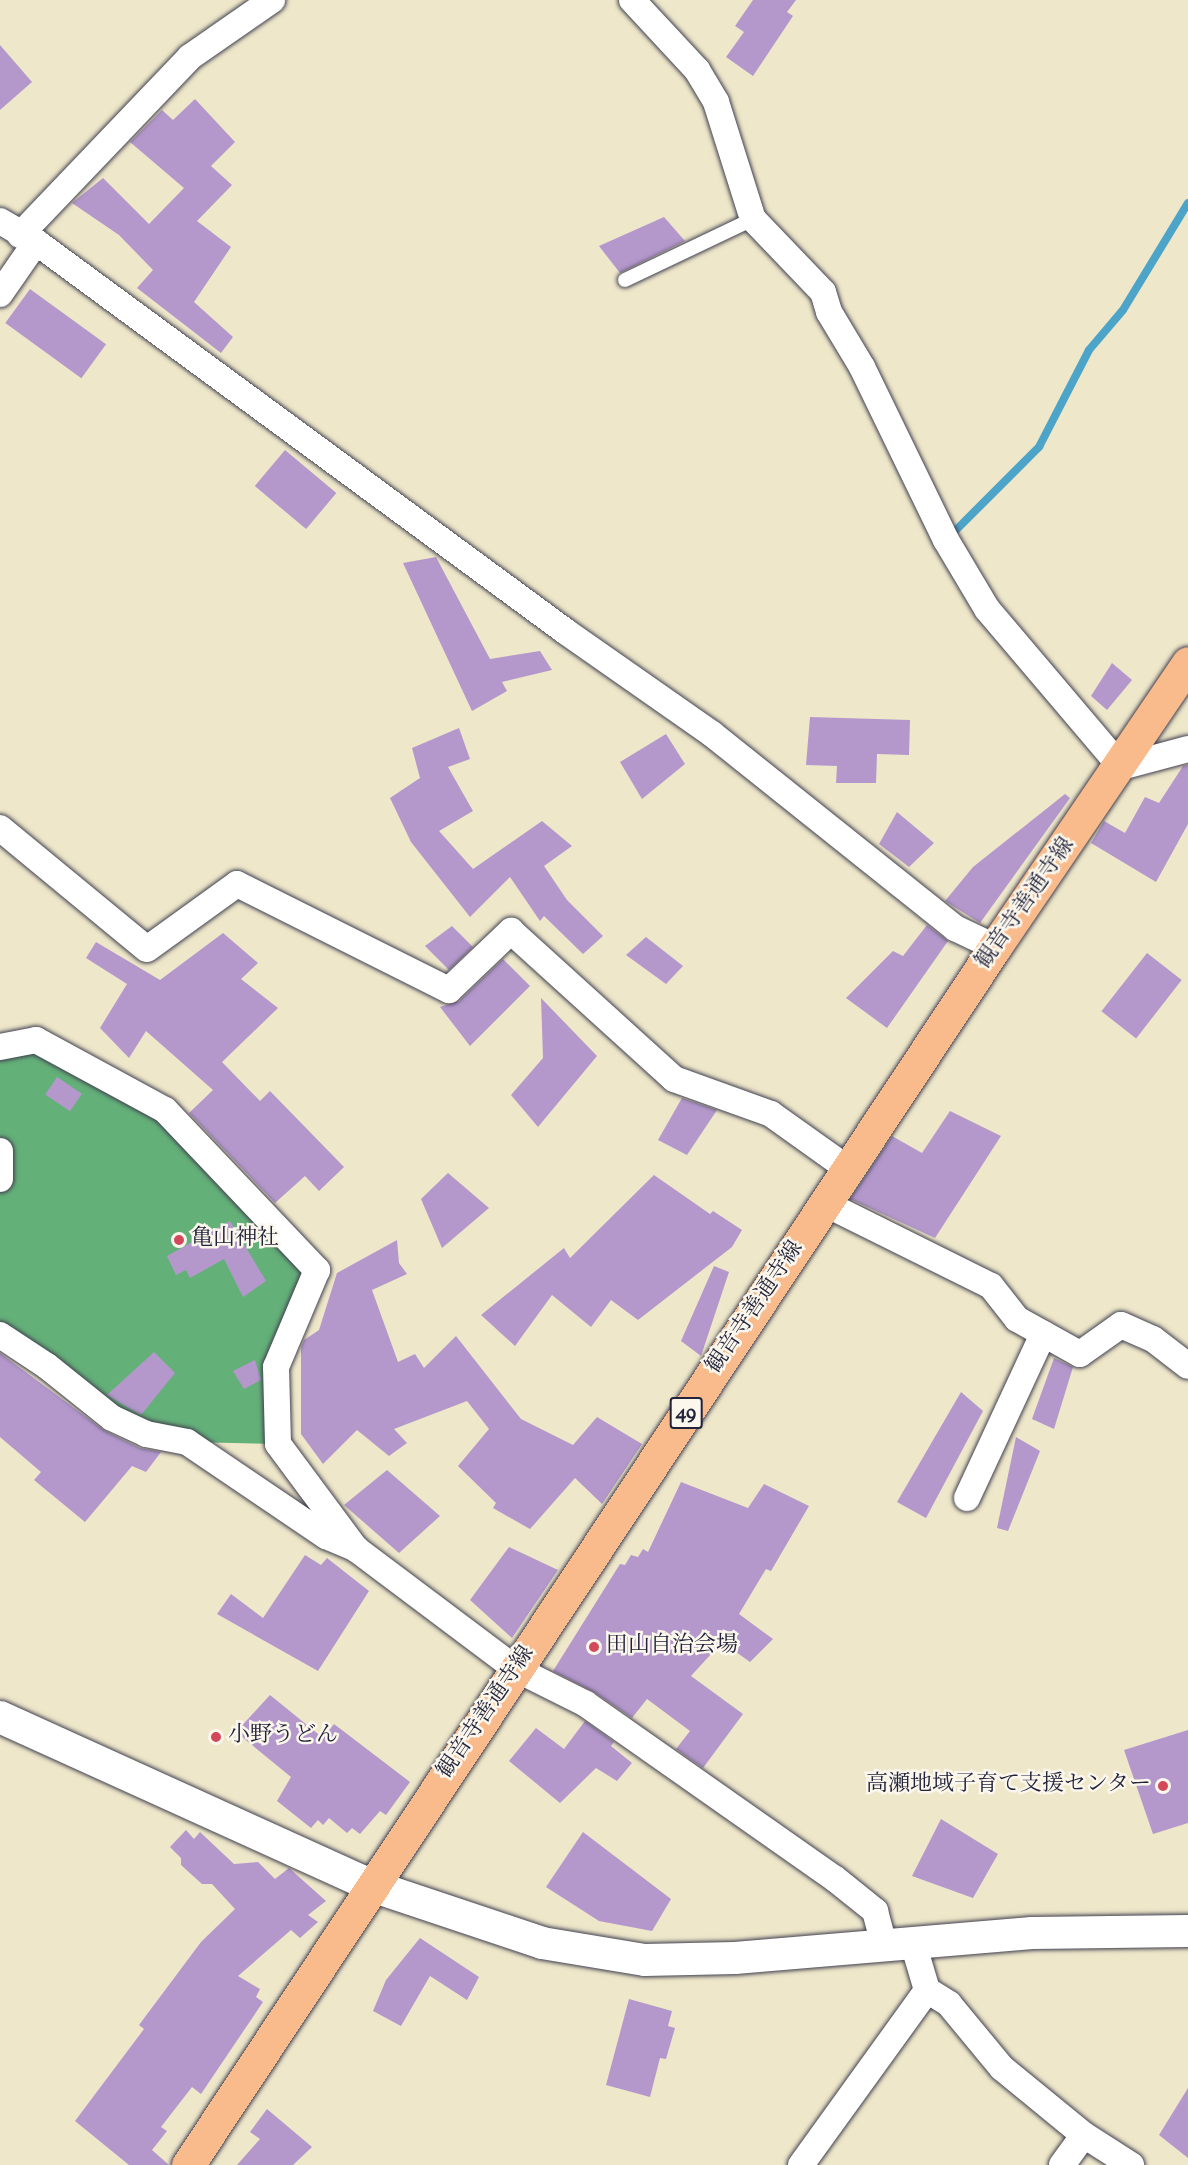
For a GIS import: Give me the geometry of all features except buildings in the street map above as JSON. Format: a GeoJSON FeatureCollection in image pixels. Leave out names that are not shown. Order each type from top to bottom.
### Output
{"type":"FeatureCollection","features":[{"type":"Feature","properties":{"kind":"main road","name":"観音寺善通寺線"},"geometry":{"type":"LineString","coordinates":[[188,2165],[995,947],[1121,767],[1188,663]]}},
{"type":"Feature","properties":{"kind":"street"},"geometry":{"type":"LineString","coordinates":[[0,294],[18,233],[190,57],[272,0]]}},
{"type":"Feature","properties":{"kind":"street"},"geometry":{"type":"LineString","coordinates":[[632,0],[697,70],[716,102],[753,219],[823,292],[829,312],[862,367],[946,540],[987,609],[1121,767],[1188,749]]}},
{"type":"Feature","properties":{"kind":"street"},"geometry":{"type":"LineString","coordinates":[[18,233],[565,631],[712,734],[956,928],[995,947]]}},
{"type":"Feature","properties":{"kind":"street"},"geometry":{"type":"LineString","coordinates":[[0,828],[147,949],[237,884],[449,990],[511,931],[674,1079],[771,1114],[848,1169]]}},
{"type":"Feature","properties":{"kind":"street"},"geometry":{"type":"LineString","coordinates":[[0,1047],[36,1040],[165,1110],[316,1270],[276,1367],[278,1444],[356,1550]]}},
{"type":"Feature","properties":{"kind":"street"},"geometry":{"type":"LineString","coordinates":[[0,1151],[0,1179]]}},
{"type":"Feature","properties":{"kind":"street"},"geometry":{"type":"LineString","coordinates":[[826,1204],[991,1286],[1017,1320],[1080,1354],[1121,1324],[1154,1339],[1188,1366]]}},
{"type":"Feature","properties":{"kind":"street"},"geometry":{"type":"LineString","coordinates":[[967,1498],[1043,1334]]}},
{"type":"Feature","properties":{"kind":"street"},"geometry":{"type":"LineString","coordinates":[[0,1335],[47,1366],[112,1418],[146,1434],[188,1442],[326,1536],[356,1550],[516,1669],[586,1704],[834,1878],[875,1911],[899,1944],[927,1990],[949,2004],[1002,2068],[1084,2136],[1131,2165]]}},
{"type":"Feature","properties":{"kind":"street"},"geometry":{"type":"LineString","coordinates":[[0,1717],[372,1886],[542,1943],[645,1960],[735,1958],[1032,1932],[1188,1930]]}},
{"type":"Feature","properties":{"kind":"street"},"geometry":{"type":"LineString","coordinates":[[801,2165],[927,1990]]}},
{"type":"Feature","properties":{"kind":"street"},"geometry":{"type":"LineString","coordinates":[[1062,2165],[1084,2136]]}},
{"type":"Feature","properties":{"kind":"lane"},"geometry":{"type":"LineString","coordinates":[[625,280],[753,219]]}},
{"type":"Feature","properties":{"kind":"green space"},"geometry":{"type":"Polygon","coordinates":[[[36,1040],[165,1110],[317,1270],[276,1367],[278,1444],[187,1442],[146,1434],[0,1335],[0,1047],[36,1040]]]}},
{"type":"Feature","properties":{"kind":"waterway"},"geometry":{"type":"LineString","coordinates":[[948,538],[1039,447],[1089,350],[1123,310],[1188,203]]}},
{"type":"Feature","properties":{"kind":"place","name":"亀山神社"},"geometry":{"type":"Point","coordinates":[179,1240]}},
{"type":"Feature","properties":{"kind":"place","name":"田山自治会場"},"geometry":{"type":"Point","coordinates":[594,1647]}},
{"type":"Feature","properties":{"kind":"place","name":"小野うどん"},"geometry":{"type":"Point","coordinates":[216,1737]}},
{"type":"Feature","properties":{"kind":"place","name":"高瀬地域子育て支援センター"},"geometry":{"type":"Point","coordinates":[1163,1786]}}]}
